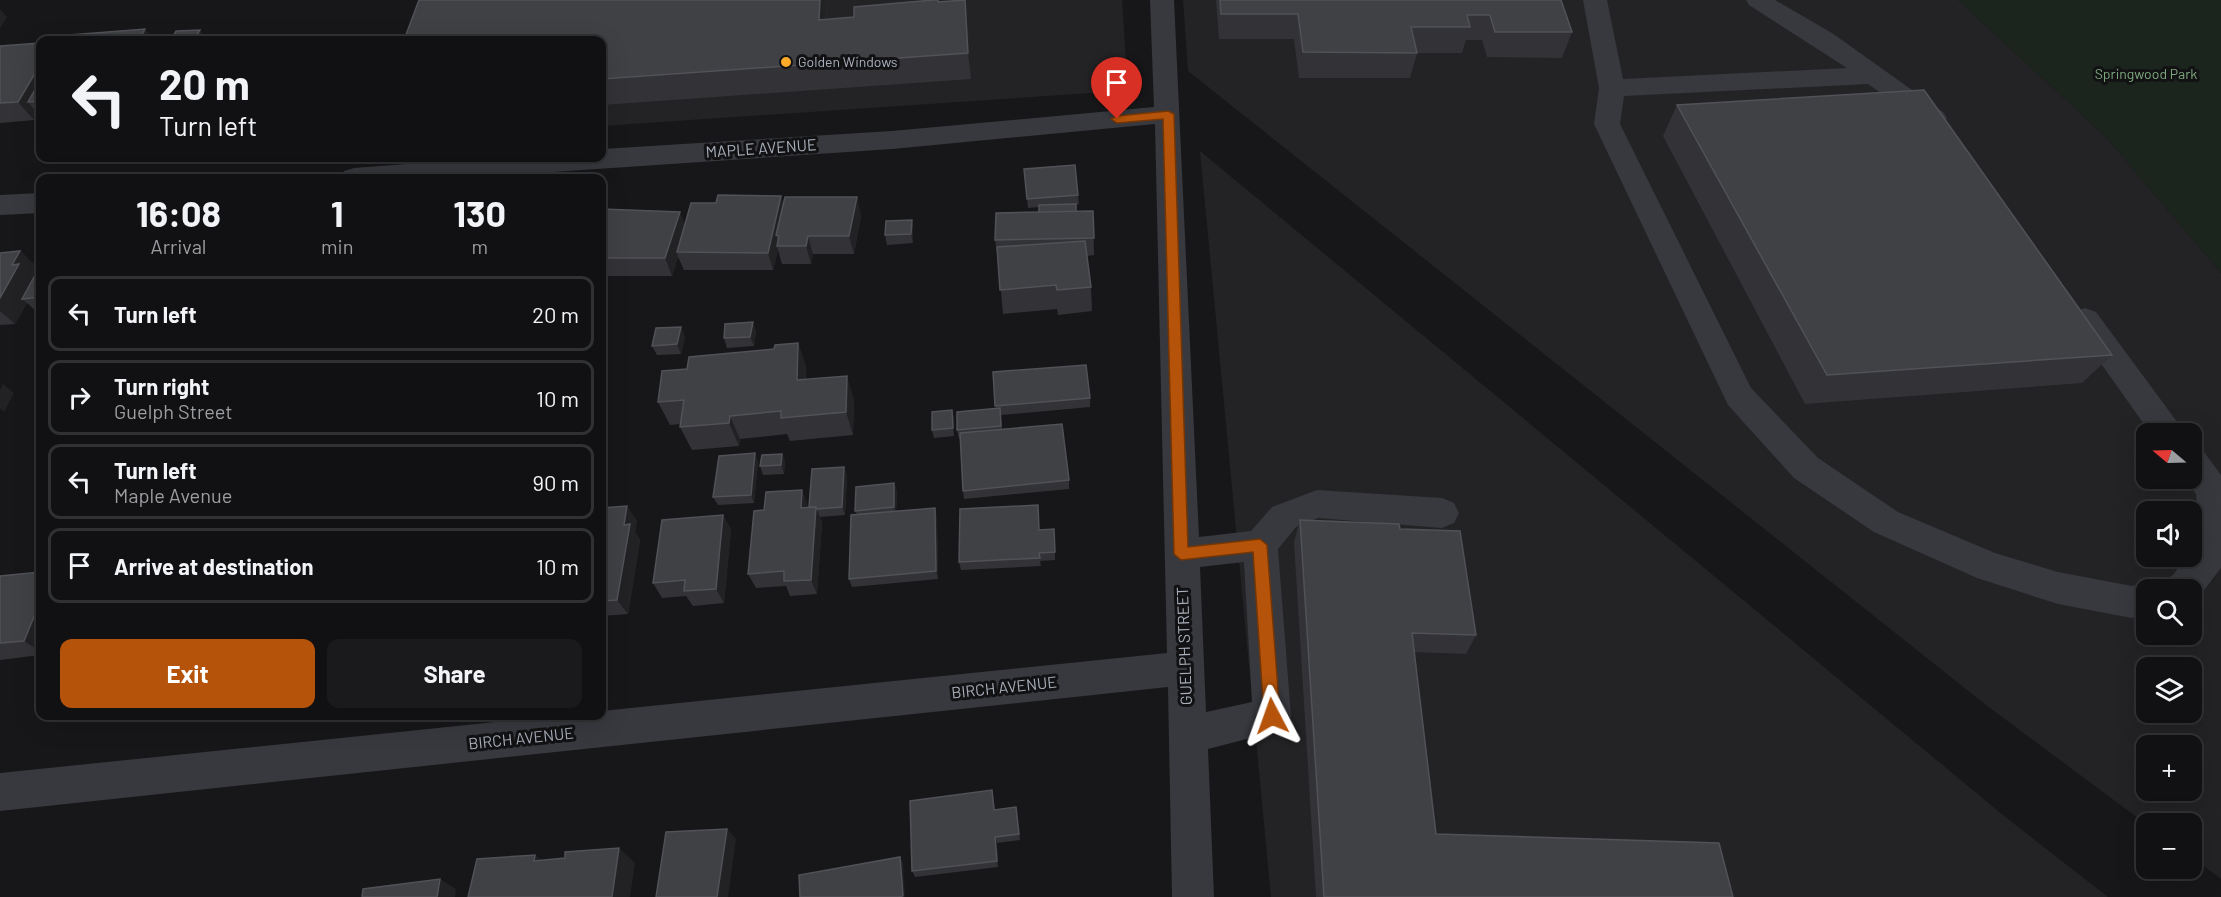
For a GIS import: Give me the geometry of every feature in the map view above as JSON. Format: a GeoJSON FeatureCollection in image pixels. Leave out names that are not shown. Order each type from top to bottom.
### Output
{"type":"FeatureCollection","features":[{"type":"Feature","properties":{"kind":"street","name":"GUELPH STREET"},"geometry":{"type":"LineString","coordinates":[[1162,0],[1168,114],[1193,897]]}},
{"type":"Feature","properties":{"kind":"street"},"geometry":{"type":"LineString","coordinates":[[1596,0],[1612,88],[1607,124],[1739,396],[1806,468],[1886,522],[1989,567],[2058,588],[2136,601]]}},
{"type":"Feature","properties":{"kind":"street"},"geometry":{"type":"LineString","coordinates":[[1758,0],[1930,112],[1951,141]]}},
{"type":"Feature","properties":{"kind":"street"},"geometry":{"type":"LineString","coordinates":[[1612,88],[1875,75]]}},
{"type":"Feature","properties":{"kind":"street","name":"MAPLE AVENUE"},"geometry":{"type":"LineString","coordinates":[[606,158],[892,140],[1168,114]]}},
{"type":"Feature","properties":{"kind":"street","name":"MAPLE AVENUE"},"geometry":{"type":"LineString","coordinates":[[402,174],[547,162]]}},
{"type":"Feature","properties":{"kind":"street"},"geometry":{"type":"LineString","coordinates":[[0,206],[36,202]]}},
{"type":"Feature","properties":{"kind":"street"},"geometry":{"type":"LineString","coordinates":[[2071,301],[2162,423]]}},
{"type":"Feature","properties":{"kind":"street"},"geometry":{"type":"LineString","coordinates":[[2191,579],[2218,545],[2213,490],[2202,475]]}},
{"type":"Feature","properties":{"kind":"street"},"geometry":{"type":"LineString","coordinates":[[1181,554],[1260,545],[1284,518],[1317,504],[1442,513]]}},
{"type":"Feature","properties":{"kind":"street"},"geometry":{"type":"LineString","coordinates":[[1187,735],[1272,716],[1260,545]]}},
{"type":"Feature","properties":{"kind":"street","name":"BIRCH AVENUE"},"geometry":{"type":"LineString","coordinates":[[0,792],[1185,668]]}},
{"type":"Feature","properties":{"kind":"shaded area"},"geometry":{"type":"Polygon","coordinates":[[[423,0],[1122,0],[1126,60],[1105,92],[606,126],[606,36],[410,36],[423,0]]]}},
{"type":"Feature","properties":{"kind":"shaded area"},"geometry":{"type":"Polygon","coordinates":[[[1183,0],[1958,0],[2106,137],[2221,273],[2221,879],[2202,865],[2202,813],[2136,813],[2136,817],[1986,705],[1188,71],[1183,0]]]}},
{"type":"Feature","properties":{"kind":"shaded area"},"geometry":{"type":"Polygon","coordinates":[[[1200,151],[2003,815],[2108,897],[1271,897],[1200,151]]]}},
{"type":"Feature","properties":{"kind":"green space","name":"Springwood Park"},"geometry":{"type":"Polygon","coordinates":[[[1958,0],[2221,0],[2221,273],[2106,137],[1958,0]]]}},
{"type":"Feature","properties":{"kind":"building","name":"Golden Windows"},"geometry":{"type":"Polygon","coordinates":[[[419,0],[820,0],[819,20],[854,17],[854,7],[933,0],[938,0],[938,2],[965,0],[968,53],[606,79],[606,36],[406,36],[419,0]]]}},
{"type":"Feature","properties":{"kind":"building"},"geometry":{"type":"Polygon","coordinates":[[[1220,0],[1561,0],[1572,32],[1495,32],[1490,15],[1467,15],[1470,27],[1411,27],[1417,53],[1303,52],[1298,14],[1221,14],[1220,0]]]}},
{"type":"Feature","properties":{"kind":"building"},"geometry":{"type":"Polygon","coordinates":[[[145,29],[141,36],[69,35],[145,29]]]}},
{"type":"Feature","properties":{"kind":"building"},"geometry":{"type":"Polygon","coordinates":[[[200,30],[196,36],[173,36],[176,31],[200,30]]]}},
{"type":"Feature","properties":{"kind":"building"},"geometry":{"type":"Polygon","coordinates":[[[36,43],[36,72],[18,102],[0,103],[0,46],[36,43]]]}},
{"type":"Feature","properties":{"kind":"building"},"geometry":{"type":"Polygon","coordinates":[[[36,88],[36,101],[28,102],[36,88]]]}},
{"type":"Feature","properties":{"kind":"building"},"geometry":{"type":"Polygon","coordinates":[[[1924,90],[2112,355],[1827,375],[1677,105],[1924,90]]]}},
{"type":"Feature","properties":{"kind":"building"},"geometry":{"type":"Polygon","coordinates":[[[1075,165],[1078,195],[1027,199],[1024,169],[1075,165]]]}},
{"type":"Feature","properties":{"kind":"building"},"geometry":{"type":"Polygon","coordinates":[[[718,195],[781,196],[768,253],[677,252],[691,203],[716,203],[718,195]]]}},
{"type":"Feature","properties":{"kind":"building"},"geometry":{"type":"Polygon","coordinates":[[[785,197],[857,197],[849,236],[808,236],[806,246],[777,246],[779,236],[776,235],[785,197]]]}},
{"type":"Feature","properties":{"kind":"building"},"geometry":{"type":"Polygon","coordinates":[[[1076,204],[1076,212],[1039,213],[1039,205],[1076,204]]]}},
{"type":"Feature","properties":{"kind":"building"},"geometry":{"type":"Polygon","coordinates":[[[606,209],[680,212],[665,258],[606,258],[606,209]]]}},
{"type":"Feature","properties":{"kind":"building"},"geometry":{"type":"Polygon","coordinates":[[[1093,211],[1094,238],[995,240],[996,213],[1093,211]]]}},
{"type":"Feature","properties":{"kind":"building"},"geometry":{"type":"Polygon","coordinates":[[[912,220],[911,234],[885,235],[886,221],[912,220]]]}},
{"type":"Feature","properties":{"kind":"building"},"geometry":{"type":"Polygon","coordinates":[[[1085,241],[1091,287],[1057,290],[1056,285],[1000,290],[997,247],[1085,241]]]}},
{"type":"Feature","properties":{"kind":"building"},"geometry":{"type":"Polygon","coordinates":[[[20,251],[12,265],[19,264],[0,298],[0,253],[20,251]]]}},
{"type":"Feature","properties":{"kind":"building"},"geometry":{"type":"Polygon","coordinates":[[[36,273],[36,297],[22,299],[36,273]]]}},
{"type":"Feature","properties":{"kind":"building"},"geometry":{"type":"Polygon","coordinates":[[[753,322],[750,337],[724,338],[725,324],[753,322]]]}},
{"type":"Feature","properties":{"kind":"building"},"geometry":{"type":"Polygon","coordinates":[[[681,327],[677,344],[652,346],[656,328],[681,327]]]}},
{"type":"Feature","properties":{"kind":"building"},"geometry":{"type":"Polygon","coordinates":[[[798,343],[797,380],[847,376],[846,412],[781,418],[781,411],[730,416],[729,423],[680,427],[684,400],[658,402],[662,371],[687,369],[689,357],[774,349],[775,345],[798,343]]]}},
{"type":"Feature","properties":{"kind":"building"},"geometry":{"type":"Polygon","coordinates":[[[1086,365],[1090,398],[995,406],[993,372],[1086,365]]]}},
{"type":"Feature","properties":{"kind":"building"},"geometry":{"type":"Polygon","coordinates":[[[1000,408],[1001,426],[957,430],[957,412],[1000,408]]]}},
{"type":"Feature","properties":{"kind":"building"},"geometry":{"type":"Polygon","coordinates":[[[952,410],[953,428],[932,430],[932,412],[952,410]]]}},
{"type":"Feature","properties":{"kind":"building"},"geometry":{"type":"Polygon","coordinates":[[[1062,424],[1069,480],[963,491],[960,433],[1062,424]]]}},
{"type":"Feature","properties":{"kind":"building"},"geometry":{"type":"Polygon","coordinates":[[[755,453],[751,495],[713,497],[719,456],[755,453]]]}},
{"type":"Feature","properties":{"kind":"building"},"geometry":{"type":"Polygon","coordinates":[[[782,454],[781,465],[760,466],[762,455],[782,454]]]}},
{"type":"Feature","properties":{"kind":"building"},"geometry":{"type":"Polygon","coordinates":[[[844,467],[842,507],[817,509],[809,507],[812,469],[844,467]]]}},
{"type":"Feature","properties":{"kind":"building"},"geometry":{"type":"Polygon","coordinates":[[[894,483],[894,507],[855,511],[856,487],[894,483]]]}},
{"type":"Feature","properties":{"kind":"building"},"geometry":{"type":"Polygon","coordinates":[[[802,490],[801,508],[816,507],[811,580],[784,581],[784,571],[748,574],[754,511],[764,510],[766,492],[802,490]]]}},
{"type":"Feature","properties":{"kind":"building"},"geometry":{"type":"Polygon","coordinates":[[[1038,505],[1039,530],[1054,529],[1055,552],[1039,553],[1040,558],[959,562],[960,509],[1038,505]]]}},
{"type":"Feature","properties":{"kind":"building"},"geometry":{"type":"Polygon","coordinates":[[[627,506],[624,525],[630,524],[617,600],[606,601],[606,508],[627,506]]]}},
{"type":"Feature","properties":{"kind":"building"},"geometry":{"type":"Polygon","coordinates":[[[935,508],[936,571],[849,579],[851,515],[935,508]]]}},
{"type":"Feature","properties":{"kind":"building"},"geometry":{"type":"Polygon","coordinates":[[[723,515],[716,589],[684,591],[685,580],[653,583],[662,520],[723,515]]]}},
{"type":"Feature","properties":{"kind":"building"},"geometry":{"type":"Polygon","coordinates":[[[1300,520],[1399,524],[1400,529],[1460,531],[1476,635],[1412,633],[1436,834],[1719,843],[1733,897],[1324,897],[1300,520]]]}},
{"type":"Feature","properties":{"kind":"building"},"geometry":{"type":"Polygon","coordinates":[[[36,572],[36,612],[24,641],[0,643],[0,576],[36,572]]]}},
{"type":"Feature","properties":{"kind":"building"},"geometry":{"type":"Polygon","coordinates":[[[992,790],[994,810],[1016,807],[1019,834],[995,837],[997,861],[912,871],[910,801],[992,790]]]}},
{"type":"Feature","properties":{"kind":"building"},"geometry":{"type":"Polygon","coordinates":[[[727,829],[717,897],[656,897],[666,832],[727,829]]]}},
{"type":"Feature","properties":{"kind":"building"},"geometry":{"type":"Polygon","coordinates":[[[619,848],[612,897],[468,897],[477,859],[535,855],[534,861],[565,858],[565,852],[619,848]]]}},
{"type":"Feature","properties":{"kind":"building"},"geometry":{"type":"Polygon","coordinates":[[[900,857],[903,896],[800,897],[799,875],[900,857]]]}},
{"type":"Feature","properties":{"kind":"building"},"geometry":{"type":"Polygon","coordinates":[[[440,879],[437,897],[362,897],[363,889],[440,879]]]}},
{"type":"Feature","properties":{"kind":"place","name":"Golden Windows"},"geometry":{"type":"Point","coordinates":[786,62]}},
{"type":"Feature","properties":{"kind":"route"},"geometry":{"type":"LineString","coordinates":[[1117,119],[1168,114],[1181,554],[1260,545],[1272,716]]}}]}
